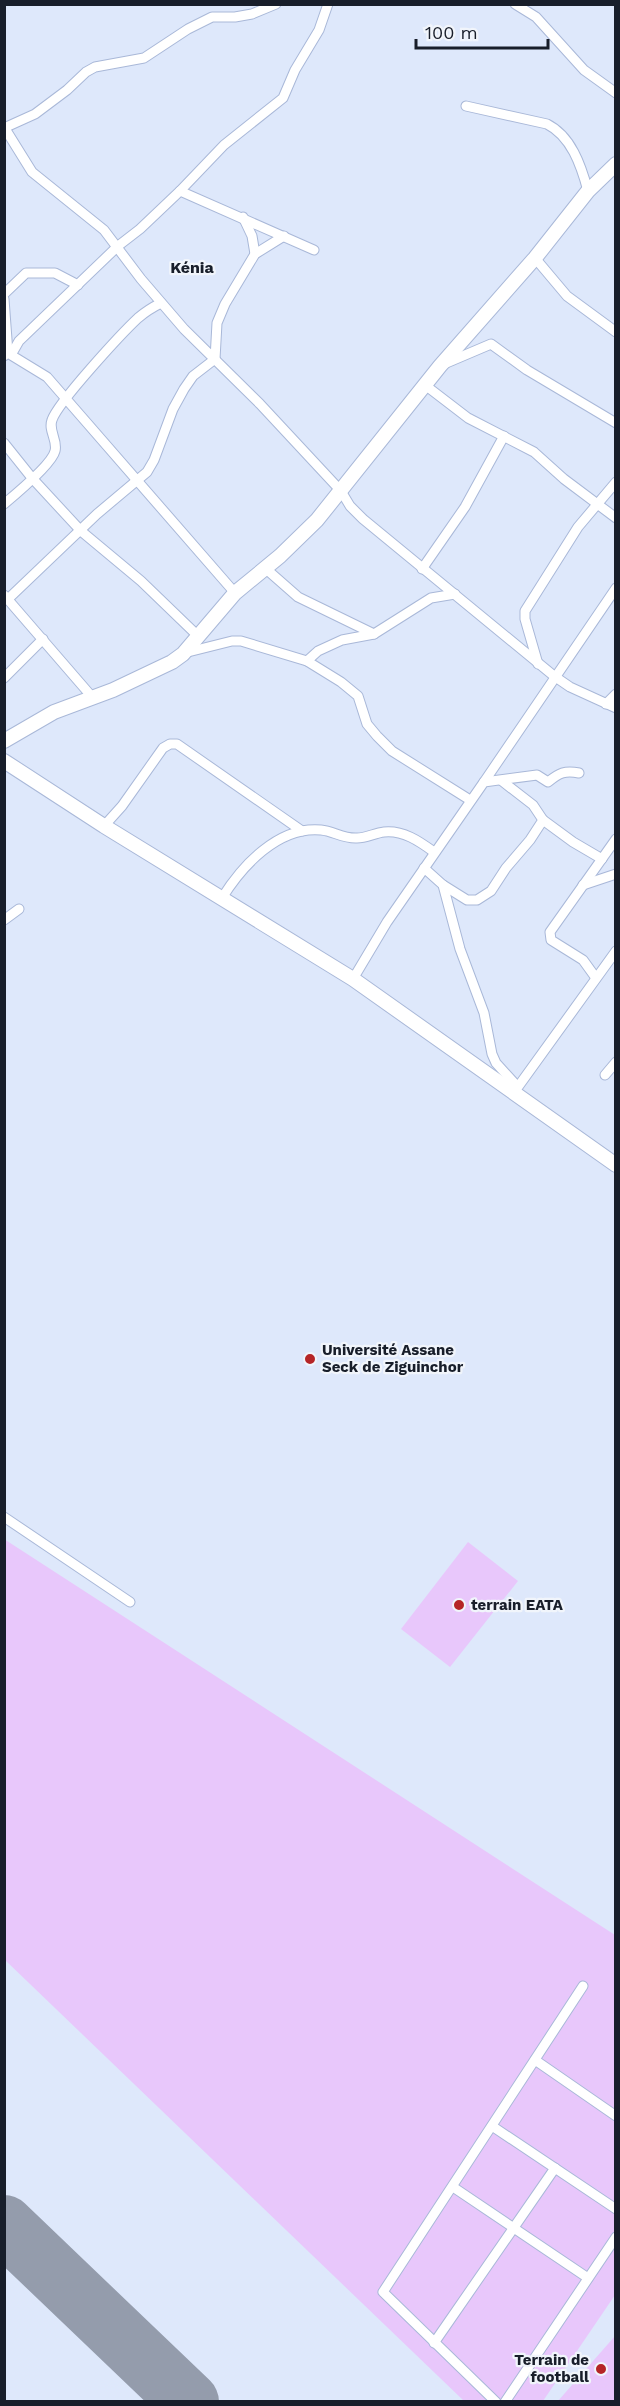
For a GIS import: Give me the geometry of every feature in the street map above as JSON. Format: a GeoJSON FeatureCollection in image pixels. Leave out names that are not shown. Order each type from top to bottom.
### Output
{"type":"FeatureCollection","features":[{"type":"Feature","properties":{"kind":"street"},"geometry":{"type":"LineString","coordinates":[[276,4],[244,15],[212,17],[188,28],[144,58],[95,67],[35,114],[5,128],[32,172],[104,230],[141,279],[184,329],[341,491],[363,519],[538,664],[570,687],[615,708]]}},
{"type":"Feature","properties":{"kind":"street"},"geometry":{"type":"LineString","coordinates":[[235,593],[47,377],[11,355],[19,341],[118,246],[140,230],[224,145],[283,98],[295,70],[319,30],[328,4]]}},
{"type":"Feature","properties":{"kind":"street"},"geometry":{"type":"LineString","coordinates":[[515,4],[536,17],[584,70],[615,93]]}},
{"type":"Feature","properties":{"kind":"street"},"geometry":{"type":"LineString","coordinates":[[466,106],[547,124],[558,129],[577,159],[588,191]]}},
{"type":"Feature","properties":{"kind":"street"},"geometry":{"type":"LineString","coordinates":[[183,654],[235,593],[280,556],[317,520],[440,366],[535,258],[588,191],[613,170]]}},
{"type":"Feature","properties":{"kind":"street"},"geometry":{"type":"LineString","coordinates":[[180,191],[314,250]]}},
{"type":"Feature","properties":{"kind":"street"},"geometry":{"type":"LineString","coordinates":[[243,217],[252,236],[255,254]]}},
{"type":"Feature","properties":{"kind":"street"},"geometry":{"type":"LineString","coordinates":[[93,698],[7,597],[102,510],[138,481],[154,460],[173,409],[184,389],[193,376],[215,359],[220,313],[255,254],[284,236]]}},
{"type":"Feature","properties":{"kind":"street"},"geometry":{"type":"LineString","coordinates":[[535,258],[567,296],[615,332]]}},
{"type":"Feature","properties":{"kind":"street"},"geometry":{"type":"LineString","coordinates":[[5,349],[4,296],[26,273],[55,273],[78,285]]}},
{"type":"Feature","properties":{"kind":"street"},"geometry":{"type":"LineString","coordinates":[[4,504],[56,451],[51,431],[52,419],[65,400],[139,317],[161,303]]}},
{"type":"Feature","properties":{"kind":"street"},"geometry":{"type":"LineString","coordinates":[[440,366],[491,344],[527,370],[615,423]]}},
{"type":"Feature","properties":{"kind":"street"},"geometry":{"type":"LineString","coordinates":[[425,385],[468,418],[534,452],[564,479],[615,518]]}},
{"type":"Feature","properties":{"kind":"street"},"geometry":{"type":"LineString","coordinates":[[423,569],[465,507],[504,436]]}},
{"type":"Feature","properties":{"kind":"street"},"geometry":{"type":"LineString","coordinates":[[4,443],[32,478],[81,531],[141,581],[198,636]]}},
{"type":"Feature","properties":{"kind":"street"},"geometry":{"type":"LineString","coordinates":[[538,664],[525,619],[525,611],[569,541],[615,482]]}},
{"type":"Feature","properties":{"kind":"street"},"geometry":{"type":"LineString","coordinates":[[265,568],[298,597],[374,634]]}},
{"type":"Feature","properties":{"kind":"street"},"geometry":{"type":"LineString","coordinates":[[353,979],[387,922],[615,588]]}},
{"type":"Feature","properties":{"kind":"street"},"geometry":{"type":"LineString","coordinates":[[307,661],[318,651],[342,640],[374,634],[388,627],[431,598],[455,594]]}},
{"type":"Feature","properties":{"kind":"street"},"geometry":{"type":"LineString","coordinates":[[4,678],[43,639]]}},
{"type":"Feature","properties":{"kind":"street"},"geometry":{"type":"LineString","coordinates":[[4,741],[54,712],[147,674],[183,654],[232,641],[241,642],[307,661],[341,682],[358,696],[367,724],[392,751],[470,800]]}},
{"type":"Feature","properties":{"kind":"street"},"geometry":{"type":"LineString","coordinates":[[606,704],[615,694]]}},
{"type":"Feature","properties":{"kind":"street"},"geometry":{"type":"LineString","coordinates":[[104,826],[122,806],[163,748],[170,744],[177,744],[302,831]]}},
{"type":"Feature","properties":{"kind":"street"},"geometry":{"type":"LineString","coordinates":[[4,762],[353,979],[515,1089],[615,1165]]}},
{"type":"Feature","properties":{"kind":"street"},"geometry":{"type":"LineString","coordinates":[[484,782],[537,776],[549,782],[558,773],[570,771],[579,773]]}},
{"type":"Feature","properties":{"kind":"street"},"geometry":{"type":"LineString","coordinates":[[502,781],[533,805],[543,820],[573,842],[602,859]]}},
{"type":"Feature","properties":{"kind":"street"},"geometry":{"type":"LineString","coordinates":[[424,868],[443,885],[467,900],[483,897],[491,891],[543,820]]}},
{"type":"Feature","properties":{"kind":"street"},"geometry":{"type":"LineString","coordinates":[[222,898],[252,859],[284,838],[302,831],[323,830],[355,839],[383,832],[400,833],[418,839],[434,852]]}},
{"type":"Feature","properties":{"kind":"street"},"geometry":{"type":"LineString","coordinates":[[596,978],[583,960],[552,940],[550,932],[615,839]]}},
{"type":"Feature","properties":{"kind":"street"},"geometry":{"type":"LineString","coordinates":[[583,885],[615,874]]}},
{"type":"Feature","properties":{"kind":"street"},"geometry":{"type":"LineString","coordinates":[[443,885],[460,949],[486,1021],[492,1054],[515,1089]]}},
{"type":"Feature","properties":{"kind":"street"},"geometry":{"type":"LineString","coordinates":[[4,920],[19,909]]}},
{"type":"Feature","properties":{"kind":"street"},"geometry":{"type":"LineString","coordinates":[[515,1089],[615,951]]}},
{"type":"Feature","properties":{"kind":"street"},"geometry":{"type":"LineString","coordinates":[[605,1075],[615,1062]]}},
{"type":"Feature","properties":{"kind":"street"},"geometry":{"type":"LineString","coordinates":[[4,1517],[130,1602]]}},
{"type":"Feature","properties":{"kind":"street"},"geometry":{"type":"LineString","coordinates":[[496,2402],[382,2292],[583,1986]]}},
{"type":"Feature","properties":{"kind":"street"},"geometry":{"type":"LineString","coordinates":[[535,2060],[615,2116]]}},
{"type":"Feature","properties":{"kind":"street"},"geometry":{"type":"LineString","coordinates":[[492,2126],[615,2209]]}},
{"type":"Feature","properties":{"kind":"street"},"geometry":{"type":"LineString","coordinates":[[434,2343],[555,2168]]}},
{"type":"Feature","properties":{"kind":"street"},"geometry":{"type":"LineString","coordinates":[[453,2187],[588,2278]]}},
{"type":"Feature","properties":{"kind":"street"},"geometry":{"type":"LineString","coordinates":[[505,2402],[615,2237]]}},
{"type":"Feature","properties":{"kind":"shaded area"},"geometry":{"type":"Polygon","coordinates":[[[4,1539],[615,1935],[615,2295],[543,2401],[464,2401],[5,1960],[4,1539]]]}},
{"type":"Feature","properties":{"kind":"shaded area","name":"terrain EATA"},"geometry":{"type":"Polygon","coordinates":[[[468,1542],[518,1581],[450,1667],[401,1629],[468,1542]]]}},
{"type":"Feature","properties":{"kind":"shaded area","name":"Terrain de football"},"geometry":{"type":"Polygon","coordinates":[[[615,2336],[615,2401],[558,2401],[615,2336]]]}},
{"type":"Feature","properties":{"kind":"runway"},"geometry":{"type":"LineString","coordinates":[[4,2225],[189,2402]]}},
{"type":"Feature","properties":{"kind":"place","name":"Université Assane Seck de Ziguinchor"},"geometry":{"type":"Point","coordinates":[310,1359]}},
{"type":"Feature","properties":{"kind":"place","name":"terrain EATA"},"geometry":{"type":"Point","coordinates":[459,1605]}},
{"type":"Feature","properties":{"kind":"place","name":"Terrain de football"},"geometry":{"type":"Point","coordinates":[601,2369]}},
{"type":"Feature","properties":{"kind":"district","name":"Kénia"},"geometry":{"type":"Point","coordinates":[192,267]}}]}
